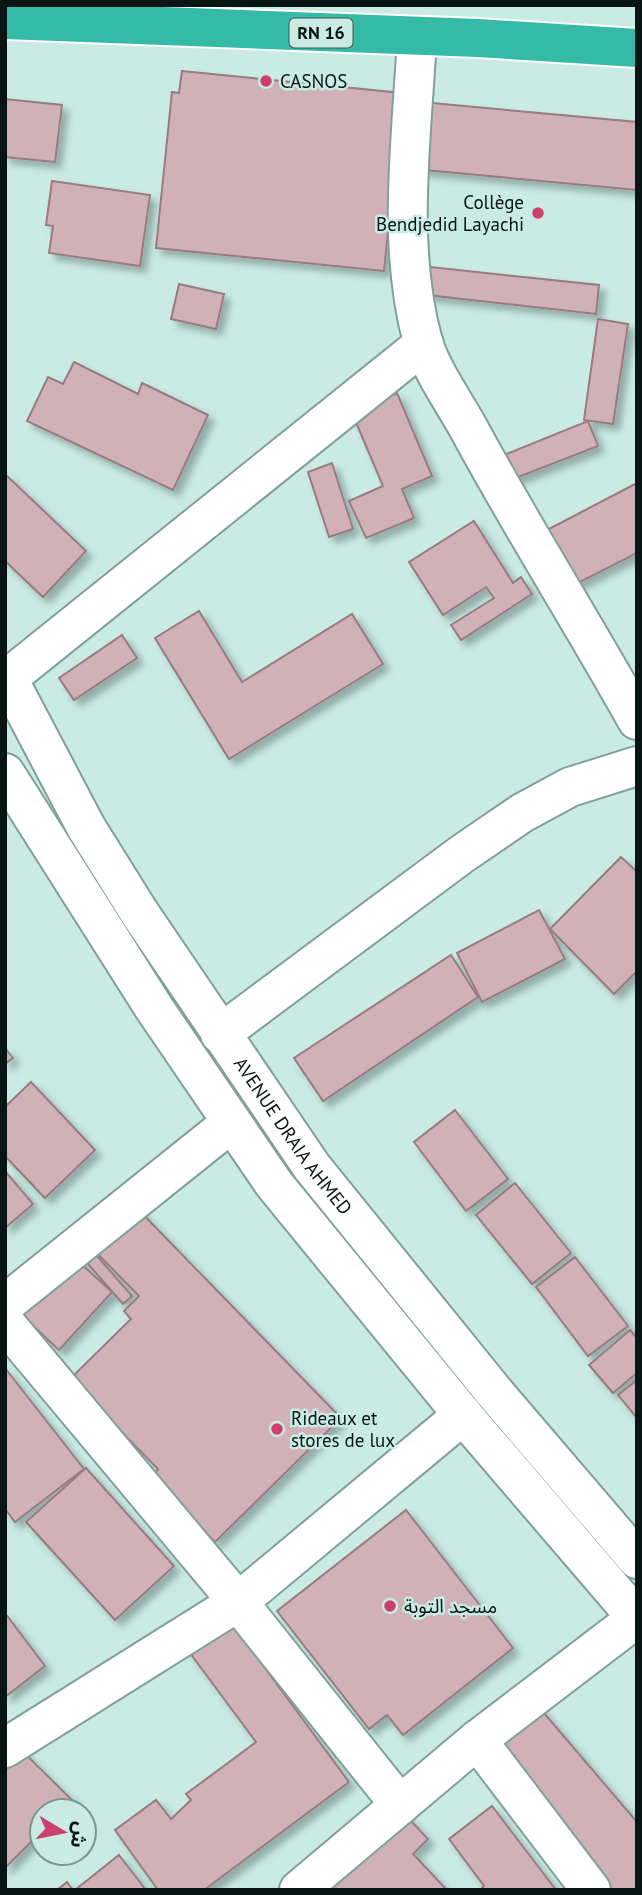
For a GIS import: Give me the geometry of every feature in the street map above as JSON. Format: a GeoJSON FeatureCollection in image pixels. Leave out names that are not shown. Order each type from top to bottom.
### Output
{"type":"FeatureCollection","features":[{"type":"Feature","properties":{"kind":"highway","name":"RN 16"},"geometry":{"type":"LineString","coordinates":[[5,20],[637,48]]}},
{"type":"Feature","properties":{"kind":"street"},"geometry":{"type":"LineString","coordinates":[[417,37],[408,205],[412,277],[424,344],[509,504],[574,607],[637,720]]}},
{"type":"Feature","properties":{"kind":"street"},"geometry":{"type":"LineString","coordinates":[[7,676],[424,344]]}},
{"type":"Feature","properties":{"kind":"street","name":"AVENUE DRAIA AHMED"},"geometry":{"type":"LineString","coordinates":[[7,676],[86,827],[220,1034],[312,1167],[495,1393],[637,1559]]}},
{"type":"Feature","properties":{"kind":"street"},"geometry":{"type":"LineString","coordinates":[[220,1034],[450,862],[522,813],[570,787],[637,766]]}},
{"type":"Feature","properties":{"kind":"street","name":"AVENUE DRAIA AHMED"},"geometry":{"type":"LineString","coordinates":[[5,773],[139,985],[274,1184],[463,1416],[637,1618]]}},
{"type":"Feature","properties":{"kind":"street"},"geometry":{"type":"LineString","coordinates":[[5,1304],[231,1123]]}},
{"type":"Feature","properties":{"kind":"street"},"geometry":{"type":"LineString","coordinates":[[5,1323],[238,1602],[400,1805]]}},
{"type":"Feature","properties":{"kind":"street"},"geometry":{"type":"LineString","coordinates":[[5,1748],[238,1602],[463,1416]]}},
{"type":"Feature","properties":{"kind":"street"},"geometry":{"type":"LineString","coordinates":[[299,1890],[477,1740],[637,1618]]}},
{"type":"Feature","properties":{"kind":"street"},"geometry":{"type":"LineString","coordinates":[[477,1740],[591,1890]]}},
{"type":"Feature","properties":{"kind":"building"},"geometry":{"type":"Polygon","coordinates":[[[182,71],[402,93],[384,271],[156,248],[172,92],[179,93],[182,71]]]}},
{"type":"Feature","properties":{"kind":"building"},"geometry":{"type":"Polygon","coordinates":[[[5,99],[62,105],[55,162],[5,157],[5,99]]]}},
{"type":"Feature","properties":{"kind":"building"},"geometry":{"type":"Polygon","coordinates":[[[421,102],[637,122],[637,190],[414,169],[421,102]]]}},
{"type":"Feature","properties":{"kind":"building"},"geometry":{"type":"Polygon","coordinates":[[[52,181],[150,195],[140,266],[49,253],[53,226],[46,225],[52,181]]]}},
{"type":"Feature","properties":{"kind":"building"},"geometry":{"type":"Polygon","coordinates":[[[430,267],[599,285],[596,314],[427,295],[430,267]]]}},
{"type":"Feature","properties":{"kind":"building"},"geometry":{"type":"Polygon","coordinates":[[[179,284],[224,294],[216,329],[171,319],[179,284]]]}},
{"type":"Feature","properties":{"kind":"building"},"geometry":{"type":"Polygon","coordinates":[[[598,319],[628,324],[613,424],[584,420],[598,319]]]}},
{"type":"Feature","properties":{"kind":"building"},"geometry":{"type":"Polygon","coordinates":[[[74,362],[138,394],[142,383],[208,415],[173,490],[27,421],[48,377],[63,384],[74,362]]]}},
{"type":"Feature","properties":{"kind":"building"},"geometry":{"type":"Polygon","coordinates":[[[397,393],[432,476],[402,489],[414,518],[366,538],[349,501],[383,486],[352,413],[397,393]]]}},
{"type":"Feature","properties":{"kind":"building"},"geometry":{"type":"Polygon","coordinates":[[[588,421],[598,446],[508,481],[499,457],[588,421]]]}},
{"type":"Feature","properties":{"kind":"building"},"geometry":{"type":"Polygon","coordinates":[[[332,463],[353,529],[329,537],[308,472],[332,463]]]}},
{"type":"Feature","properties":{"kind":"building"},"geometry":{"type":"Polygon","coordinates":[[[5,474],[86,551],[43,597],[5,561],[5,474]]]}},
{"type":"Feature","properties":{"kind":"building"},"geometry":{"type":"Polygon","coordinates":[[[637,483],[637,553],[574,585],[547,530],[637,483]]]}},
{"type":"Feature","properties":{"kind":"building"},"geometry":{"type":"Polygon","coordinates":[[[474,521],[513,583],[521,577],[532,594],[461,640],[451,625],[494,598],[486,587],[443,615],[409,562],[474,521]]]}},
{"type":"Feature","properties":{"kind":"building"},"geometry":{"type":"Polygon","coordinates":[[[199,611],[242,682],[352,614],[383,664],[229,759],[155,638],[199,611]]]}},
{"type":"Feature","properties":{"kind":"building"},"geometry":{"type":"Polygon","coordinates":[[[122,635],[137,658],[74,700],[59,678],[122,635]]]}},
{"type":"Feature","properties":{"kind":"building"},"geometry":{"type":"Polygon","coordinates":[[[621,857],[637,872],[637,971],[614,994],[550,929],[621,857]]]}},
{"type":"Feature","properties":{"kind":"building"},"geometry":{"type":"Polygon","coordinates":[[[539,910],[565,959],[482,1002],[457,953],[539,910]]]}},
{"type":"Feature","properties":{"kind":"building"},"geometry":{"type":"Polygon","coordinates":[[[451,955],[478,997],[323,1101],[294,1058],[451,955]]]}},
{"type":"Feature","properties":{"kind":"building"},"geometry":{"type":"Polygon","coordinates":[[[5,1048],[13,1058],[5,1064],[5,1048]]]}},
{"type":"Feature","properties":{"kind":"building"},"geometry":{"type":"Polygon","coordinates":[[[31,1082],[95,1150],[45,1198],[5,1156],[5,1107],[31,1082]]]}},
{"type":"Feature","properties":{"kind":"building"},"geometry":{"type":"Polygon","coordinates":[[[455,1110],[508,1179],[466,1211],[414,1142],[455,1110]]]}},
{"type":"Feature","properties":{"kind":"building"},"geometry":{"type":"Polygon","coordinates":[[[5,1171],[33,1204],[5,1228],[5,1171]]]}},
{"type":"Feature","properties":{"kind":"building"},"geometry":{"type":"Polygon","coordinates":[[[515,1183],[571,1253],[532,1284],[476,1215],[515,1183]]]}},
{"type":"Feature","properties":{"kind":"building"},"geometry":{"type":"Polygon","coordinates":[[[128,1199],[341,1418],[215,1542],[152,1476],[158,1469],[70,1379],[131,1319],[124,1311],[139,1296],[85,1241],[128,1199]]]}},
{"type":"Feature","properties":{"kind":"building"},"geometry":{"type":"Polygon","coordinates":[[[83,1240],[132,1296],[123,1304],[74,1248],[83,1240]]]}},
{"type":"Feature","properties":{"kind":"building"},"geometry":{"type":"Polygon","coordinates":[[[66,1250],[112,1292],[59,1350],[13,1307],[66,1250]]]}},
{"type":"Feature","properties":{"kind":"building"},"geometry":{"type":"Polygon","coordinates":[[[575,1257],[628,1326],[588,1356],[536,1287],[575,1257]]]}},
{"type":"Feature","properties":{"kind":"building"},"geometry":{"type":"Polygon","coordinates":[[[630,1330],[637,1338],[637,1373],[613,1393],[589,1365],[630,1330]]]}},
{"type":"Feature","properties":{"kind":"building"},"geometry":{"type":"Polygon","coordinates":[[[5,1368],[84,1469],[15,1522],[5,1509],[5,1368]]]}},
{"type":"Feature","properties":{"kind":"building"},"geometry":{"type":"Polygon","coordinates":[[[637,1380],[637,1418],[618,1395],[637,1380]]]}},
{"type":"Feature","properties":{"kind":"building"},"geometry":{"type":"Polygon","coordinates":[[[86,1468],[174,1566],[115,1620],[26,1522],[86,1468]]]}},
{"type":"Feature","properties":{"kind":"building"},"geometry":{"type":"Polygon","coordinates":[[[406,1510],[513,1648],[403,1735],[387,1715],[369,1729],[277,1611],[406,1510]]]}},
{"type":"Feature","properties":{"kind":"building"},"geometry":{"type":"Polygon","coordinates":[[[5,1613],[45,1666],[5,1697],[5,1613]]]}},
{"type":"Feature","properties":{"kind":"building"},"geometry":{"type":"Polygon","coordinates":[[[228,1618],[349,1782],[204,1890],[158,1890],[115,1830],[156,1800],[171,1819],[191,1800],[186,1794],[256,1742],[187,1649],[228,1618]]]}},
{"type":"Feature","properties":{"kind":"building"},"geometry":{"type":"Polygon","coordinates":[[[538,1706],[637,1822],[637,1890],[592,1890],[478,1758],[538,1706]]]}},
{"type":"Feature","properties":{"kind":"building"},"geometry":{"type":"Polygon","coordinates":[[[5,1734],[69,1797],[28,1797],[28,1845],[5,1868],[5,1734]]]}},
{"type":"Feature","properties":{"kind":"building"},"geometry":{"type":"Polygon","coordinates":[[[396,1805],[428,1839],[413,1854],[447,1890],[318,1890],[396,1805]]]}},
{"type":"Feature","properties":{"kind":"building"},"geometry":{"type":"Polygon","coordinates":[[[492,1806],[556,1890],[480,1890],[484,1886],[449,1839],[492,1806]]]}},
{"type":"Feature","properties":{"kind":"building"},"geometry":{"type":"Polygon","coordinates":[[[119,1855],[146,1890],[75,1890],[119,1855]]]}},
{"type":"Feature","properties":{"kind":"building"},"geometry":{"type":"Polygon","coordinates":[[[67,1882],[73,1890],[57,1890],[67,1882]]]}},
{"type":"Feature","properties":{"kind":"place","name":"CASNOS"},"geometry":{"type":"Point","coordinates":[266,81]}},
{"type":"Feature","properties":{"kind":"place","name":"Collège Bendjedid Layachi"},"geometry":{"type":"Point","coordinates":[538,213]}},
{"type":"Feature","properties":{"kind":"place","name":"Rideaux et stores de lux"},"geometry":{"type":"Point","coordinates":[277,1429]}},
{"type":"Feature","properties":{"kind":"place","name":"مسجد التوبة"},"geometry":{"type":"Point","coordinates":[390,1606]}}]}
